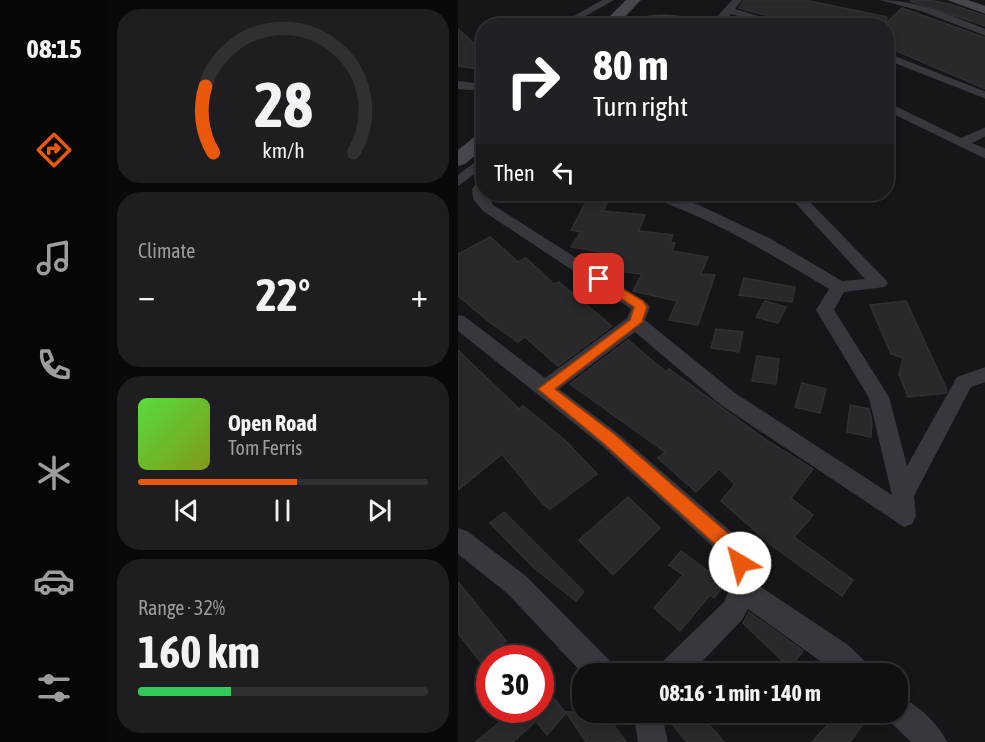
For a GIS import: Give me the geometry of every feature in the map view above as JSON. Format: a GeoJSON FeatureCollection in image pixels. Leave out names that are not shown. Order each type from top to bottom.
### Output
{"type":"FeatureCollection","features":[{"type":"Feature","properties":{"kind":"main road"},"geometry":{"type":"LineString","coordinates":[[615,18],[634,0]]}},
{"type":"Feature","properties":{"kind":"main road"},"geometry":{"type":"LineString","coordinates":[[954,0],[986,10]]}},
{"type":"Feature","properties":{"kind":"main road"},"geometry":{"type":"LineString","coordinates":[[458,160],[476,145]]}},
{"type":"Feature","properties":{"kind":"street"},"geometry":{"type":"LineString","coordinates":[[579,16],[609,0]]}},
{"type":"Feature","properties":{"kind":"street"},"geometry":{"type":"LineString","coordinates":[[723,18],[737,0]]}},
{"type":"Feature","properties":{"kind":"street"},"geometry":{"type":"LineString","coordinates":[[885,0],[924,9],[986,33]]}},
{"type":"Feature","properties":{"kind":"street"},"geometry":{"type":"LineString","coordinates":[[727,10],[757,18]]}},
{"type":"Feature","properties":{"kind":"street"},"geometry":{"type":"LineString","coordinates":[[894,59],[986,96]]}},
{"type":"Feature","properties":{"kind":"street"},"geometry":{"type":"LineString","coordinates":[[458,85],[476,87]]}},
{"type":"Feature","properties":{"kind":"street"},"geometry":{"type":"LineString","coordinates":[[894,110],[986,155]]}},
{"type":"Feature","properties":{"kind":"street"},"geometry":{"type":"LineString","coordinates":[[961,143],[986,131]]}},
{"type":"Feature","properties":{"kind":"street"},"geometry":{"type":"LineString","coordinates":[[458,182],[476,166]]}},
{"type":"Feature","properties":{"kind":"street"},"geometry":{"type":"LineString","coordinates":[[482,201],[488,208],[641,307],[635,322],[545,389]]}},
{"type":"Feature","properties":{"kind":"street"},"geometry":{"type":"LineString","coordinates":[[677,201],[696,208],[765,243],[839,286],[879,283],[801,201]]}},
{"type":"Feature","properties":{"kind":"street"},"geometry":{"type":"LineString","coordinates":[[635,322],[728,399],[904,516],[903,495],[879,397],[825,310],[839,286]]}},
{"type":"Feature","properties":{"kind":"street"},"geometry":{"type":"LineString","coordinates":[[458,321],[608,438],[733,549],[740,563],[742,589],[733,611],[681,663]]}},
{"type":"Feature","properties":{"kind":"street"},"geometry":{"type":"LineString","coordinates":[[903,495],[964,382],[986,374]]}},
{"type":"Feature","properties":{"kind":"street"},"geometry":{"type":"LineString","coordinates":[[458,539],[517,585],[593,663]]}},
{"type":"Feature","properties":{"kind":"street"},"geometry":{"type":"LineString","coordinates":[[742,589],[846,663]]}},
{"type":"Feature","properties":{"kind":"street"},"geometry":{"type":"LineString","coordinates":[[908,719],[932,742]]}},
{"type":"Feature","properties":{"kind":"building"},"geometry":{"type":"Polygon","coordinates":[[[744,0],[805,0],[887,17],[776,18],[739,8],[744,0]]]}},
{"type":"Feature","properties":{"kind":"building"},"geometry":{"type":"Polygon","coordinates":[[[928,0],[950,4],[986,16],[986,26],[910,1],[928,0]]]}},
{"type":"Feature","properties":{"kind":"building"},"geometry":{"type":"Polygon","coordinates":[[[902,8],[986,38],[986,89],[894,50],[894,18],[891,18],[902,8]]]}},
{"type":"Feature","properties":{"kind":"building"},"geometry":{"type":"Polygon","coordinates":[[[458,29],[476,45],[476,69],[458,66],[458,29]]]}},
{"type":"Feature","properties":{"kind":"building"},"geometry":{"type":"Polygon","coordinates":[[[586,201],[608,201],[603,211],[645,215],[639,231],[673,235],[670,243],[675,243],[672,251],[708,257],[701,274],[715,275],[698,325],[669,320],[677,301],[633,291],[642,274],[598,269],[592,265],[614,254],[571,247],[581,232],[571,230],[586,201]]]}},
{"type":"Feature","properties":{"kind":"building"},"geometry":{"type":"Polygon","coordinates":[[[490,237],[518,262],[526,258],[554,284],[559,282],[612,326],[558,366],[525,337],[518,342],[492,324],[458,296],[458,254],[490,237]]]}},
{"type":"Feature","properties":{"kind":"building"},"geometry":{"type":"Polygon","coordinates":[[[744,278],[795,287],[792,302],[739,295],[744,278]]]}},
{"type":"Feature","properties":{"kind":"building"},"geometry":{"type":"Polygon","coordinates":[[[765,301],[786,307],[778,323],[756,317],[765,301]]]}},
{"type":"Feature","properties":{"kind":"building"},"geometry":{"type":"Polygon","coordinates":[[[906,301],[947,390],[946,393],[908,397],[899,374],[903,358],[891,354],[870,305],[906,301]]]}},
{"type":"Feature","properties":{"kind":"building"},"geometry":{"type":"Polygon","coordinates":[[[716,329],[743,332],[739,352],[711,348],[716,329]]]}},
{"type":"Feature","properties":{"kind":"building"},"geometry":{"type":"Polygon","coordinates":[[[628,340],[666,372],[669,369],[766,440],[813,469],[791,498],[813,515],[794,537],[853,580],[842,596],[771,545],[721,501],[735,484],[719,469],[696,492],[658,458],[665,452],[570,384],[628,340]]]}},
{"type":"Feature","properties":{"kind":"building"},"geometry":{"type":"Polygon","coordinates":[[[458,350],[519,409],[523,406],[566,441],[597,474],[550,509],[542,503],[502,454],[458,490],[458,350]]]}},
{"type":"Feature","properties":{"kind":"building"},"geometry":{"type":"Polygon","coordinates":[[[757,356],[779,359],[776,384],[752,381],[757,356]]]}},
{"type":"Feature","properties":{"kind":"building"},"geometry":{"type":"Polygon","coordinates":[[[802,383],[826,389],[820,413],[795,407],[802,383]]]}},
{"type":"Feature","properties":{"kind":"building"},"geometry":{"type":"Polygon","coordinates":[[[850,405],[869,409],[872,422],[871,437],[847,432],[850,405]]]}},
{"type":"Feature","properties":{"kind":"building"},"geometry":{"type":"Polygon","coordinates":[[[628,497],[660,528],[613,575],[579,540],[628,497]]]}},
{"type":"Feature","properties":{"kind":"building"},"geometry":{"type":"Polygon","coordinates":[[[504,512],[584,592],[576,601],[534,568],[490,523],[504,512]]]}},
{"type":"Feature","properties":{"kind":"building"},"geometry":{"type":"Polygon","coordinates":[[[681,551],[725,584],[714,598],[710,595],[680,631],[654,608],[683,575],[669,565],[681,551]]]}},
{"type":"Feature","properties":{"kind":"building"},"geometry":{"type":"Polygon","coordinates":[[[458,582],[506,641],[502,645],[476,645],[476,656],[458,633],[458,582]]]}},
{"type":"Feature","properties":{"kind":"building"},"geometry":{"type":"Polygon","coordinates":[[[749,612],[803,651],[794,663],[785,663],[743,623],[749,612]]]}},
{"type":"Feature","properties":{"kind":"building"},"geometry":{"type":"Polygon","coordinates":[[[554,699],[566,713],[547,735],[538,723],[554,723],[554,699]]]}},
{"type":"Feature","properties":{"kind":"building"},"geometry":{"type":"Polygon","coordinates":[[[566,712],[572,712],[572,721],[566,712]]]}},
{"type":"Feature","properties":{"kind":"building"},"geometry":{"type":"Polygon","coordinates":[[[499,723],[534,723],[513,742],[476,742],[499,723]]]}},
{"type":"Feature","properties":{"kind":"building"},"geometry":{"type":"Polygon","coordinates":[[[573,723],[612,723],[626,742],[586,742],[573,723]]]}},
{"type":"Feature","properties":{"kind":"building"},"geometry":{"type":"Polygon","coordinates":[[[671,723],[708,723],[724,742],[687,742],[671,723]]]}},
{"type":"Feature","properties":{"kind":"building"},"geometry":{"type":"Polygon","coordinates":[[[829,723],[863,723],[850,742],[812,742],[829,723]]]}},
{"type":"Feature","properties":{"kind":"route"},"geometry":{"type":"LineString","coordinates":[[599,279],[641,307],[635,322],[545,389],[608,438],[733,549],[740,563]]}}]}
